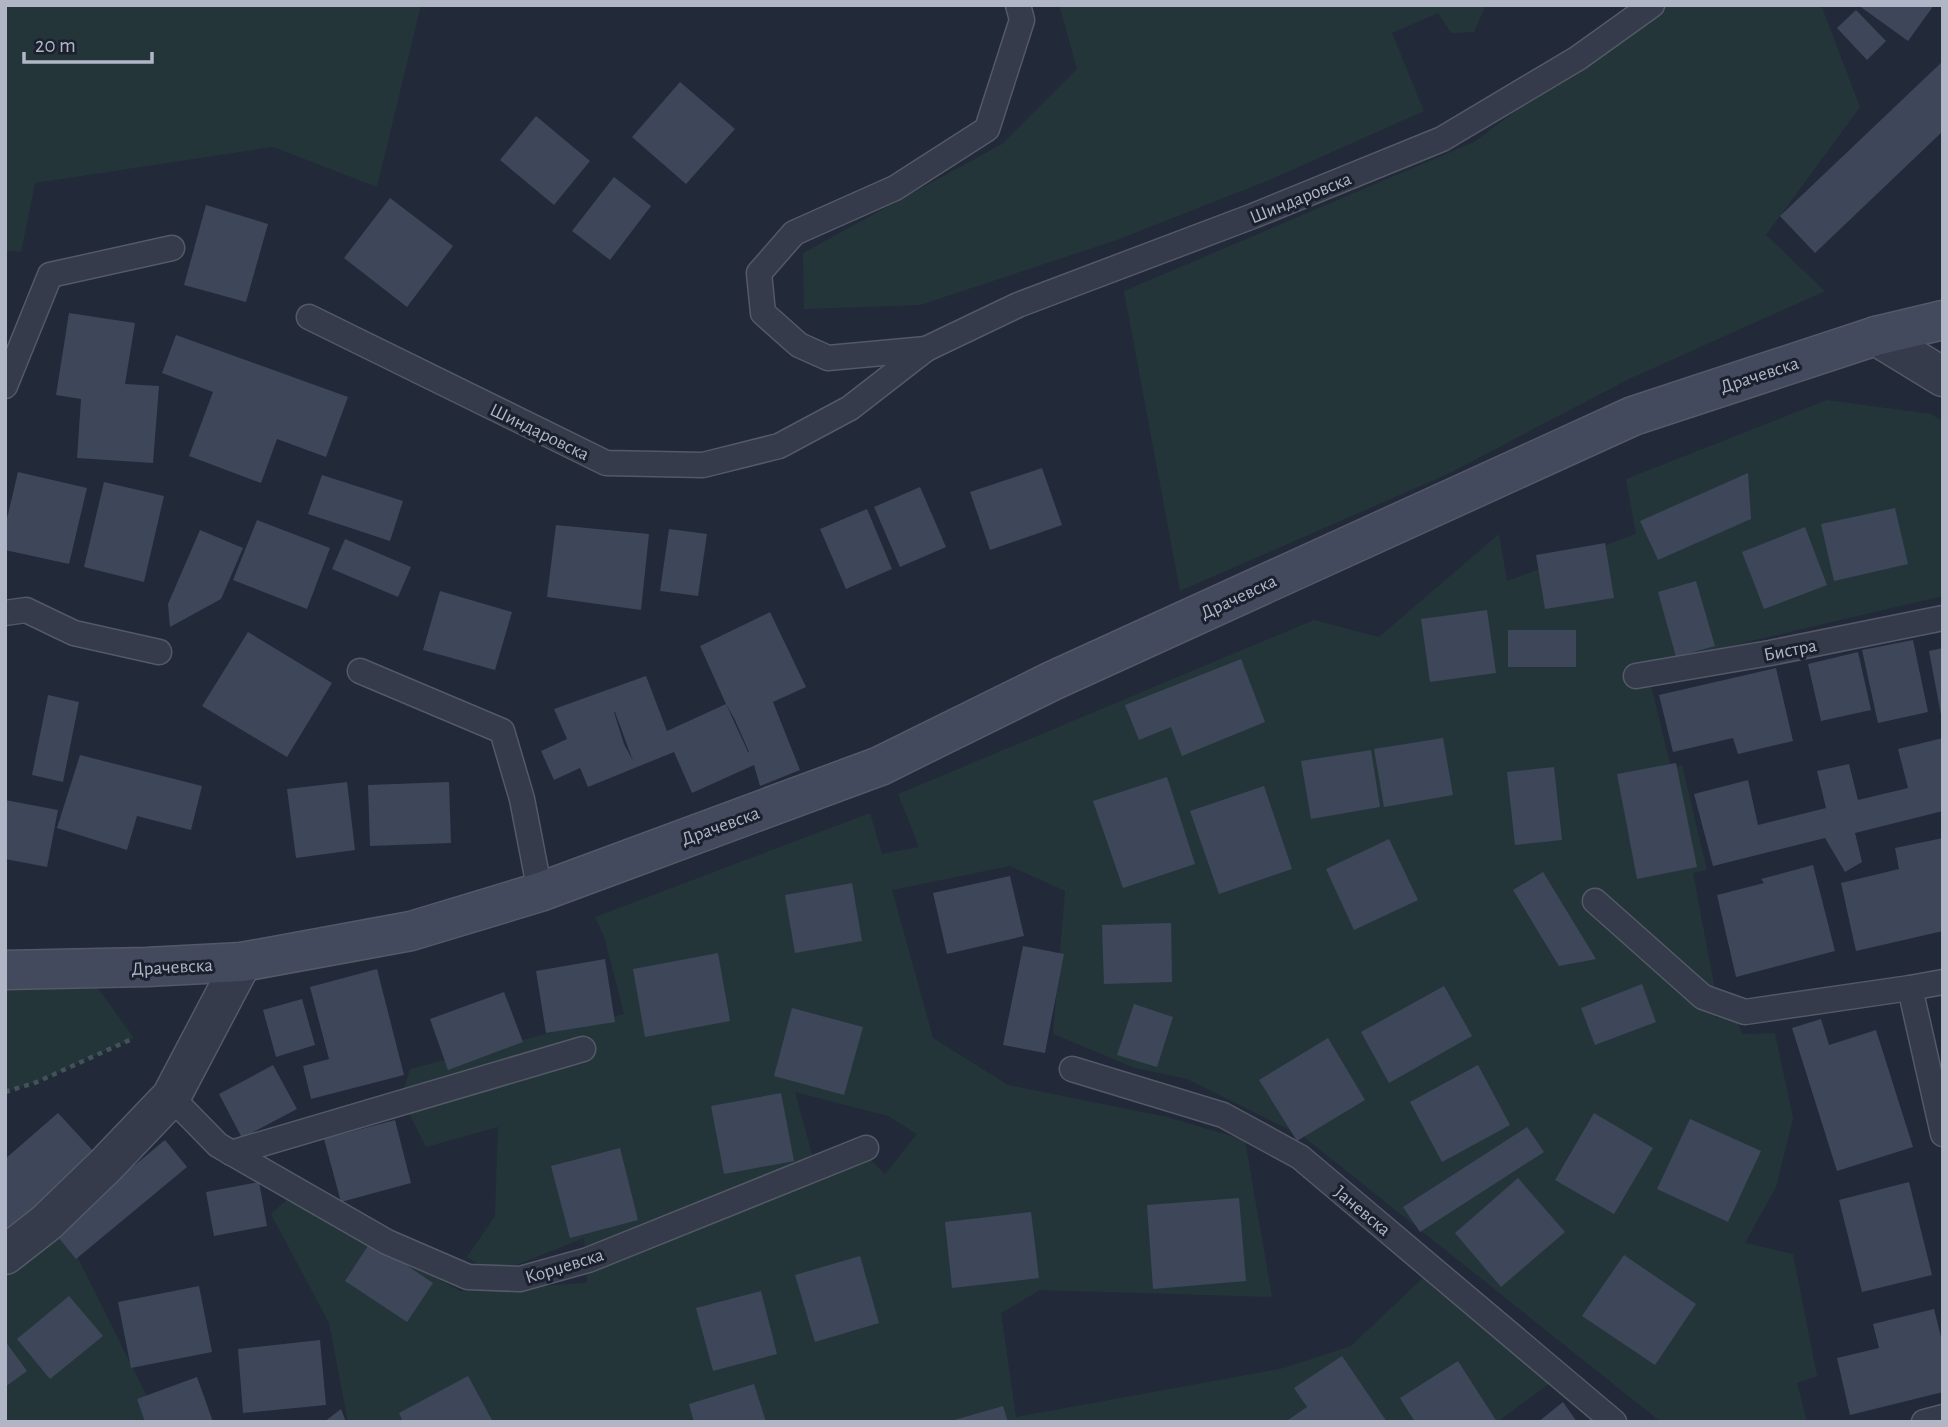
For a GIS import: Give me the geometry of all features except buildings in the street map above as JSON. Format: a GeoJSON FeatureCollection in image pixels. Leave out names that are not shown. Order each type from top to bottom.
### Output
{"type":"FeatureCollection","features":[{"type":"Feature","properties":{"kind":"main road","name":"Драчевска"},"geometry":{"type":"LineString","coordinates":[[5,970],[147,968],[242,962],[411,932],[540,892],[880,766],[1052,681],[1633,416],[1876,336],[1943,320]]}},
{"type":"Feature","properties":{"kind":"street"},"geometry":{"type":"LineString","coordinates":[[1876,336],[1943,377]]}},
{"type":"Feature","properties":{"kind":"street"},"geometry":{"type":"LineString","coordinates":[[5,1255],[46,1223],[106,1166],[171,1097],[242,962]]}},
{"type":"Feature","properties":{"kind":"lane","name":"Шиндаровска"},"geometry":{"type":"LineString","coordinates":[[926,349],[828,358],[799,345],[763,313],[759,273],[794,233],[895,188],[987,129],[1022,20],[1018,5]]}},
{"type":"Feature","properties":{"kind":"lane","name":"Шиндаровска"},"geometry":{"type":"LineString","coordinates":[[309,317],[606,463],[703,465],[779,446],[850,408],[926,349],[1018,305],[1253,216],[1443,139],[1578,58],[1652,5]]}},
{"type":"Feature","properties":{"kind":"lane"},"geometry":{"type":"LineString","coordinates":[[5,386],[50,275],[172,248]]}},
{"type":"Feature","properties":{"kind":"lane"},"geometry":{"type":"LineString","coordinates":[[5,613],[26,610],[74,633],[159,652]]}},
{"type":"Feature","properties":{"kind":"lane","name":"Бистра"},"geometry":{"type":"LineString","coordinates":[[1636,676],[1770,653],[1943,618]]}},
{"type":"Feature","properties":{"kind":"lane"},"geometry":{"type":"LineString","coordinates":[[360,671],[502,731],[522,799],[540,892]]}},
{"type":"Feature","properties":{"kind":"lane"},"geometry":{"type":"LineString","coordinates":[[1595,901],[1703,997],[1745,1012],[1943,982]]}},
{"type":"Feature","properties":{"kind":"lane"},"geometry":{"type":"LineString","coordinates":[[1910,988],[1943,1134]]}},
{"type":"Feature","properties":{"kind":"lane"},"geometry":{"type":"LineString","coordinates":[[231,1153],[583,1049]]}},
{"type":"Feature","properties":{"kind":"lane","name":"Јаневска"},"geometry":{"type":"LineString","coordinates":[[1072,1069],[1223,1115],[1300,1157],[1614,1422]]}},
{"type":"Feature","properties":{"kind":"lane","name":"Корџевска"},"geometry":{"type":"LineString","coordinates":[[171,1097],[218,1145],[231,1153],[387,1242],[468,1277],[520,1279],[588,1260],[866,1149]]}},
{"type":"Feature","properties":{"kind":"lane"},"geometry":{"type":"LineString","coordinates":[[1924,1422],[1943,1417]]}},
{"type":"Feature","properties":{"kind":"path"},"geometry":{"type":"LineString","coordinates":[[5,1092],[37,1082],[134,1038]]}},
{"type":"Feature","properties":{"kind":"shaded area"},"geometry":{"type":"Polygon","coordinates":[[[5,5],[421,5],[377,187],[273,147],[35,183],[21,252],[5,250],[5,5]]]}},
{"type":"Feature","properties":{"kind":"shaded area"},"geometry":{"type":"Polygon","coordinates":[[[1059,5],[1486,5],[1474,32],[1451,33],[1438,13],[1392,33],[1424,111],[1267,181],[1114,241],[920,305],[804,309],[803,253],[1002,144],[1077,69],[1059,5]]]}},
{"type":"Feature","properties":{"kind":"shaded area"},"geometry":{"type":"Polygon","coordinates":[[[1659,5],[1821,5],[1860,107],[1766,235],[1825,291],[1627,380],[1450,473],[1180,591],[1124,291],[1474,142],[1659,5]]]}},
{"type":"Feature","properties":{"kind":"shaded area"},"geometry":{"type":"Polygon","coordinates":[[[1827,400],[1931,414],[1943,422],[1943,596],[1662,662],[1647,668],[1671,768],[1682,765],[1707,870],[1693,873],[1716,995],[1715,1018],[1735,1013],[1742,1034],[1775,1033],[1793,1118],[1776,1187],[1745,1243],[1793,1254],[1817,1376],[1797,1383],[1807,1422],[1661,1422],[1304,1137],[1187,1079],[1135,1068],[1053,1034],[1065,891],[1010,866],[892,890],[933,1038],[1008,1085],[1167,1117],[1245,1140],[1272,1297],[1040,1290],[1001,1313],[1016,1417],[1284,1368],[1351,1346],[1428,1273],[1553,1381],[1497,1422],[348,1422],[329,1323],[271,1214],[290,1197],[460,1291],[587,1283],[584,1238],[494,1274],[467,1257],[495,1216],[498,1127],[426,1147],[401,1098],[410,1069],[624,1014],[604,936],[595,917],[870,813],[882,854],[919,847],[898,794],[1314,620],[1379,637],[1499,534],[1507,581],[1636,534],[1626,479],[1827,400]],[[795,1092],[814,1162],[859,1148],[885,1174],[917,1134],[888,1116],[795,1092]]]}},
{"type":"Feature","properties":{"kind":"shaded area"},"geometry":{"type":"Polygon","coordinates":[[[84,969],[134,1038],[37,1082],[5,1092],[5,970],[84,969]]]}},
{"type":"Feature","properties":{"kind":"shaded area"},"geometry":{"type":"Polygon","coordinates":[[[60,1222],[152,1407],[164,1422],[5,1422],[5,1268],[60,1222]]]}}]}
